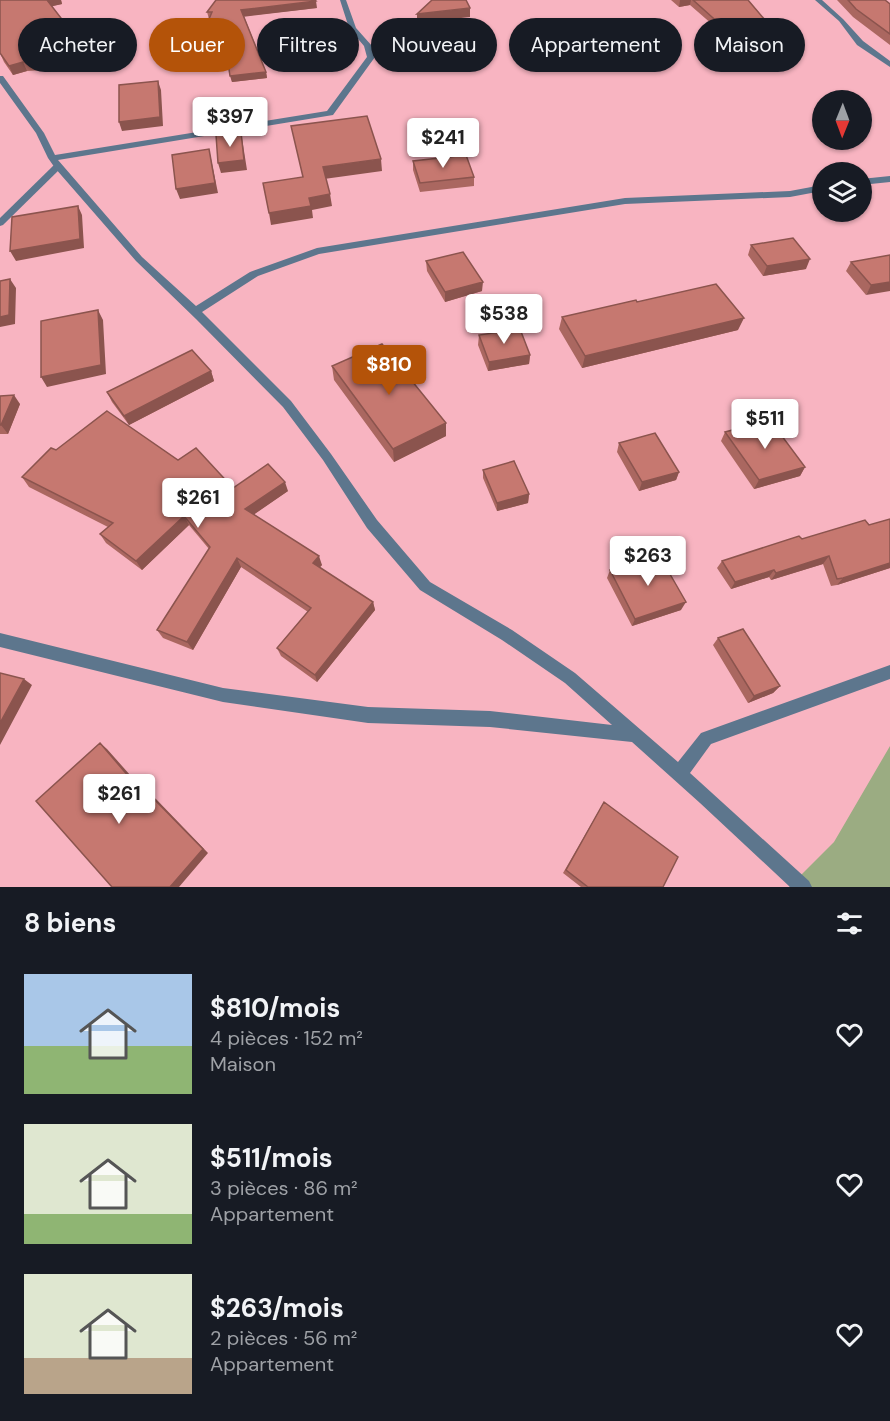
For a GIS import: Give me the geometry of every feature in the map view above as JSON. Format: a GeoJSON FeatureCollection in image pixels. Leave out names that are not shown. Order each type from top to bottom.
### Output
{"type":"FeatureCollection","features":[{"type":"Feature","properties":{"kind":"street"},"geometry":{"type":"LineString","coordinates":[[0,223],[55,162],[330,113],[371,57],[368,46],[353,28],[343,0]]}},
{"type":"Feature","properties":{"kind":"street"},"geometry":{"type":"LineString","coordinates":[[818,0],[841,20],[860,43],[890,65]]}},
{"type":"Feature","properties":{"kind":"street"},"geometry":{"type":"LineString","coordinates":[[0,78],[40,133],[55,162],[139,259],[195,311],[286,404],[327,457],[372,524],[425,586],[507,635],[570,678],[680,774],[803,887]]}},
{"type":"Feature","properties":{"kind":"street"},"geometry":{"type":"LineString","coordinates":[[872,181],[890,179]]}},
{"type":"Feature","properties":{"kind":"street"},"geometry":{"type":"LineString","coordinates":[[195,311],[254,274],[317,251],[625,201],[707,200],[790,194],[812,190]]}},
{"type":"Feature","properties":{"kind":"street"},"geometry":{"type":"LineString","coordinates":[[0,640],[223,694],[368,715],[490,719],[636,736]]}},
{"type":"Feature","properties":{"kind":"street"},"geometry":{"type":"LineString","coordinates":[[680,774],[706,738],[890,672]]}},
{"type":"Feature","properties":{"kind":"green space"},"geometry":{"type":"Polygon","coordinates":[[[890,746],[890,887],[789,887],[834,842],[890,746]]]}},
{"type":"Feature","properties":{"kind":"building"},"geometry":{"type":"Polygon","coordinates":[[[0,0],[47,0],[61,18],[18,18],[18,63],[9,66],[0,53],[0,0]]]}},
{"type":"Feature","properties":{"kind":"building"},"geometry":{"type":"Polygon","coordinates":[[[216,0],[316,1],[241,10],[244,18],[209,18],[212,12],[207,12],[216,0]]]}},
{"type":"Feature","properties":{"kind":"building"},"geometry":{"type":"Polygon","coordinates":[[[432,0],[466,0],[470,8],[417,14],[432,0]]]}},
{"type":"Feature","properties":{"kind":"building"},"geometry":{"type":"Polygon","coordinates":[[[693,0],[748,0],[763,18],[713,18],[693,0]]]}},
{"type":"Feature","properties":{"kind":"building"},"geometry":{"type":"Polygon","coordinates":[[[848,0],[885,0],[890,4],[890,34],[856,9],[848,0]]]}},
{"type":"Feature","properties":{"kind":"building"},"geometry":{"type":"Polygon","coordinates":[[[245,20],[257,50],[257,72],[266,72],[230,76],[229,72],[245,72],[245,20]]]}},
{"type":"Feature","properties":{"kind":"building"},"geometry":{"type":"Polygon","coordinates":[[[158,81],[160,117],[119,122],[119,85],[158,81]]]}},
{"type":"Feature","properties":{"kind":"building"},"geometry":{"type":"Polygon","coordinates":[[[367,116],[381,159],[323,167],[330,194],[309,198],[311,206],[269,213],[263,183],[303,177],[291,126],[367,116]]]}},
{"type":"Feature","properties":{"kind":"building"},"geometry":{"type":"Polygon","coordinates":[[[241,132],[244,160],[218,163],[216,135],[241,132]]]}},
{"type":"Feature","properties":{"kind":"building"},"geometry":{"type":"Polygon","coordinates":[[[209,149],[215,183],[176,189],[172,155],[209,149]]]}},
{"type":"Feature","properties":{"kind":"building"},"geometry":{"type":"Polygon","coordinates":[[[466,155],[474,177],[420,183],[413,161],[466,155]]]}},
{"type":"Feature","properties":{"kind":"building"},"geometry":{"type":"Polygon","coordinates":[[[78,206],[80,239],[10,251],[12,217],[78,206]]]}},
{"type":"Feature","properties":{"kind":"building"},"geometry":{"type":"Polygon","coordinates":[[[793,238],[810,259],[767,266],[751,245],[793,238]]]}},
{"type":"Feature","properties":{"kind":"building"},"geometry":{"type":"Polygon","coordinates":[[[463,252],[483,282],[445,292],[426,261],[463,252]]]}},
{"type":"Feature","properties":{"kind":"building"},"geometry":{"type":"Polygon","coordinates":[[[890,255],[890,282],[871,285],[851,262],[890,255]]]}},
{"type":"Feature","properties":{"kind":"building"},"geometry":{"type":"Polygon","coordinates":[[[10,279],[9,315],[0,317],[0,281],[10,279]]]}},
{"type":"Feature","properties":{"kind":"building"},"geometry":{"type":"Polygon","coordinates":[[[716,284],[744,318],[585,356],[562,317],[636,300],[637,302],[716,284]]]}},
{"type":"Feature","properties":{"kind":"building"},"geometry":{"type":"Polygon","coordinates":[[[98,310],[101,365],[41,377],[41,321],[98,310]]]}},
{"type":"Feature","properties":{"kind":"building"},"geometry":{"type":"Polygon","coordinates":[[[520,329],[530,355],[489,362],[479,335],[520,329]]]}},
{"type":"Feature","properties":{"kind":"building"},"geometry":{"type":"Polygon","coordinates":[[[382,344],[446,423],[393,449],[332,366],[382,344]]]}},
{"type":"Feature","properties":{"kind":"building"},"geometry":{"type":"Polygon","coordinates":[[[192,350],[211,371],[124,416],[107,392],[192,350]]]}},
{"type":"Feature","properties":{"kind":"building"},"geometry":{"type":"Polygon","coordinates":[[[14,395],[1,425],[0,425],[0,396],[14,395]]]}},
{"type":"Feature","properties":{"kind":"building"},"geometry":{"type":"Polygon","coordinates":[[[107,411],[178,460],[196,448],[233,488],[268,464],[285,482],[245,509],[319,556],[313,563],[373,602],[315,675],[277,648],[311,608],[237,558],[187,642],[157,630],[210,547],[184,516],[136,561],[100,534],[113,523],[22,477],[51,448],[56,450],[107,411]]]}},
{"type":"Feature","properties":{"kind":"building"},"geometry":{"type":"Polygon","coordinates":[[[770,420],[805,467],[759,480],[725,432],[770,420]]]}},
{"type":"Feature","properties":{"kind":"building"},"geometry":{"type":"Polygon","coordinates":[[[655,433],[679,472],[642,482],[619,443],[655,433]]]}},
{"type":"Feature","properties":{"kind":"building"},"geometry":{"type":"Polygon","coordinates":[[[514,461],[529,494],[497,503],[483,470],[514,461]]]}},
{"type":"Feature","properties":{"kind":"building"},"geometry":{"type":"Polygon","coordinates":[[[890,519],[890,563],[843,578],[837,579],[829,556],[776,573],[774,570],[735,582],[722,561],[799,536],[802,539],[865,520],[869,525],[890,519]]]}},
{"type":"Feature","properties":{"kind":"building"},"geometry":{"type":"Polygon","coordinates":[[[659,555],[686,602],[635,619],[610,570],[659,555]]]}},
{"type":"Feature","properties":{"kind":"building"},"geometry":{"type":"Polygon","coordinates":[[[743,629],[780,686],[754,696],[718,638],[743,629]]]}},
{"type":"Feature","properties":{"kind":"building"},"geometry":{"type":"Polygon","coordinates":[[[0,673],[24,679],[0,723],[0,673]]]}},
{"type":"Feature","properties":{"kind":"building"},"geometry":{"type":"Polygon","coordinates":[[[100,743],[147,798],[150,795],[203,849],[170,887],[112,887],[36,801],[100,743]]]}},
{"type":"Feature","properties":{"kind":"building"},"geometry":{"type":"Polygon","coordinates":[[[604,802],[678,857],[663,887],[588,887],[566,870],[604,802]]]}}]}
